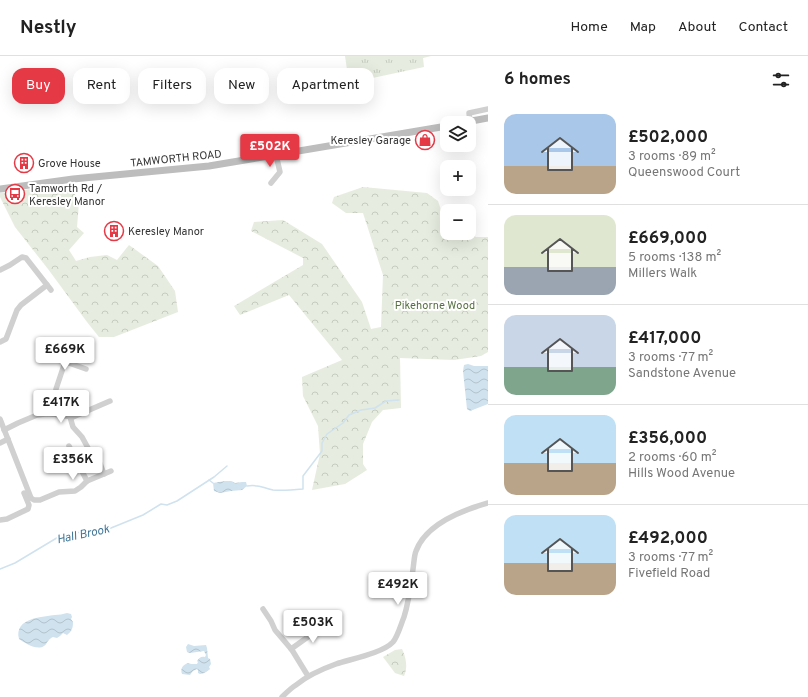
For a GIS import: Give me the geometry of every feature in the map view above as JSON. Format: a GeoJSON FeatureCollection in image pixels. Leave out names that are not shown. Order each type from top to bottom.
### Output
{"type":"FeatureCollection","features":[{"type":"Feature","properties":{"kind":"main road"},"geometry":{"type":"LineString","coordinates":[[476,120],[488,118]]}},
{"type":"Feature","properties":{"kind":"main road","name":"TAMWORTH ROAD"},"geometry":{"type":"LineString","coordinates":[[0,189],[73,179],[209,166],[440,127]]}},
{"type":"Feature","properties":{"kind":"street"},"geometry":{"type":"LineString","coordinates":[[469,116],[469,113],[488,109]]}},
{"type":"Feature","properties":{"kind":"street"},"geometry":{"type":"LineString","coordinates":[[271,183],[280,172],[276,155]]}},
{"type":"Feature","properties":{"kind":"street"},"geometry":{"type":"LineString","coordinates":[[0,270],[24,257],[51,290]]}},
{"type":"Feature","properties":{"kind":"street"},"geometry":{"type":"LineString","coordinates":[[0,342],[6,339],[17,310],[21,305],[47,285]]}},
{"type":"Feature","properties":{"kind":"street"},"geometry":{"type":"LineString","coordinates":[[49,356],[86,369]]}},
{"type":"Feature","properties":{"kind":"street"},"geometry":{"type":"LineString","coordinates":[[53,414],[56,389],[65,362]]}},
{"type":"Feature","properties":{"kind":"street"},"geometry":{"type":"LineString","coordinates":[[4,430],[18,422],[45,414],[70,417],[78,416],[110,401]]}},
{"type":"Feature","properties":{"kind":"street"},"geometry":{"type":"LineString","coordinates":[[70,417],[73,427],[82,437],[98,461],[104,474]]}},
{"type":"Feature","properties":{"kind":"street"},"geometry":{"type":"LineString","coordinates":[[0,419],[31,498],[34,500],[40,500],[59,492],[75,490],[87,481],[111,471]]}},
{"type":"Feature","properties":{"kind":"street"},"geometry":{"type":"LineString","coordinates":[[0,443],[8,439]]}},
{"type":"Feature","properties":{"kind":"street"},"geometry":{"type":"LineString","coordinates":[[69,446],[87,481]]}},
{"type":"Feature","properties":{"kind":"street"},"geometry":{"type":"LineString","coordinates":[[0,520],[28,509],[29,505],[24,493]]}},
{"type":"Feature","properties":{"kind":"street"},"geometry":{"type":"LineString","coordinates":[[282,697],[308,676],[336,664],[373,652],[393,642],[406,610],[416,551],[421,541],[434,528],[444,521],[464,511],[488,504]]}},
{"type":"Feature","properties":{"kind":"street"},"geometry":{"type":"LineString","coordinates":[[263,609],[275,630],[291,649],[308,676]]}},
{"type":"Feature","properties":{"kind":"street"},"geometry":{"type":"LineString","coordinates":[[291,649],[326,624]]}},
{"type":"Feature","properties":{"kind":"green space"},"geometry":{"type":"Polygon","coordinates":[[[345,56],[431,56],[423,58],[424,67],[374,78],[374,68],[347,68],[345,56]]]}},
{"type":"Feature","properties":{"kind":"green space"},"geometry":{"type":"Polygon","coordinates":[[[70,184],[79,203],[77,227],[84,233],[69,250],[76,261],[90,257],[107,255],[117,260],[129,245],[158,266],[175,291],[178,312],[114,337],[99,337],[15,227],[0,197],[0,193],[70,184]]]}},
{"type":"Feature","properties":{"kind":"green space","name":"Pikehorne Wood"},"geometry":{"type":"Polygon","coordinates":[[[363,187],[427,193],[438,201],[440,207],[440,240],[476,240],[476,237],[488,237],[488,352],[481,356],[454,360],[400,358],[401,408],[383,410],[372,422],[363,444],[363,464],[367,470],[345,484],[312,490],[320,454],[318,426],[303,396],[302,377],[342,360],[289,295],[240,315],[234,306],[303,265],[303,258],[251,231],[254,222],[283,220],[322,244],[362,302],[371,329],[381,327],[383,275],[363,213],[346,213],[332,203],[334,197],[363,187]]]}},
{"type":"Feature","properties":{"kind":"green space"},"geometry":{"type":"Polygon","coordinates":[[[402,649],[406,662],[404,676],[395,673],[383,657],[395,650],[402,649]]]}},
{"type":"Feature","properties":{"kind":"water"},"geometry":{"type":"Polygon","coordinates":[[[468,364],[474,366],[488,366],[488,404],[470,411],[467,409],[463,371],[464,365],[468,364]]]}},
{"type":"Feature","properties":{"kind":"water"},"geometry":{"type":"Polygon","coordinates":[[[225,481],[235,483],[246,482],[247,486],[242,490],[220,493],[214,491],[213,483],[225,481]]]}},
{"type":"Feature","properties":{"kind":"water"},"geometry":{"type":"Polygon","coordinates":[[[67,613],[71,614],[73,626],[67,635],[63,633],[57,638],[53,637],[45,646],[38,648],[19,639],[21,627],[30,620],[67,613]]]}},
{"type":"Feature","properties":{"kind":"water"},"geometry":{"type":"Polygon","coordinates":[[[188,644],[194,646],[206,645],[208,658],[210,659],[211,664],[209,667],[210,669],[201,674],[198,673],[197,669],[190,675],[182,674],[182,667],[188,663],[197,664],[197,661],[201,657],[205,657],[206,655],[204,651],[187,652],[186,647],[188,644]]]}},
{"type":"Feature","properties":{"kind":"waterway","name":"Hall Brook"},"geometry":{"type":"LineString","coordinates":[[247,486],[258,486],[276,490],[303,489],[303,476],[322,451],[322,443],[327,434],[343,423],[349,415],[361,410],[375,408],[386,401],[399,400]]}},
{"type":"Feature","properties":{"kind":"waterway","name":"Hall Brook"},"geometry":{"type":"LineString","coordinates":[[0,569],[15,563],[60,536],[102,528],[111,528],[143,515],[161,504],[167,505],[177,501],[214,477],[227,466]]}},
{"type":"Feature","properties":{"kind":"waterway","name":"Hall Brook"},"geometry":{"type":"LineString","coordinates":[[209,480],[213,483]]}},
{"type":"Feature","properties":{"kind":"place","name":"Keresley Garage"},"geometry":{"type":"Point","coordinates":[425,140]}},
{"type":"Feature","properties":{"kind":"place","name":"Grove House"},"geometry":{"type":"Point","coordinates":[24,163]}},
{"type":"Feature","properties":{"kind":"place","name":"Tamworth Rd / Keresley Manor"},"geometry":{"type":"Point","coordinates":[15,194]}},
{"type":"Feature","properties":{"kind":"place","name":"Keresley Manor"},"geometry":{"type":"Point","coordinates":[114,231]}}]}
